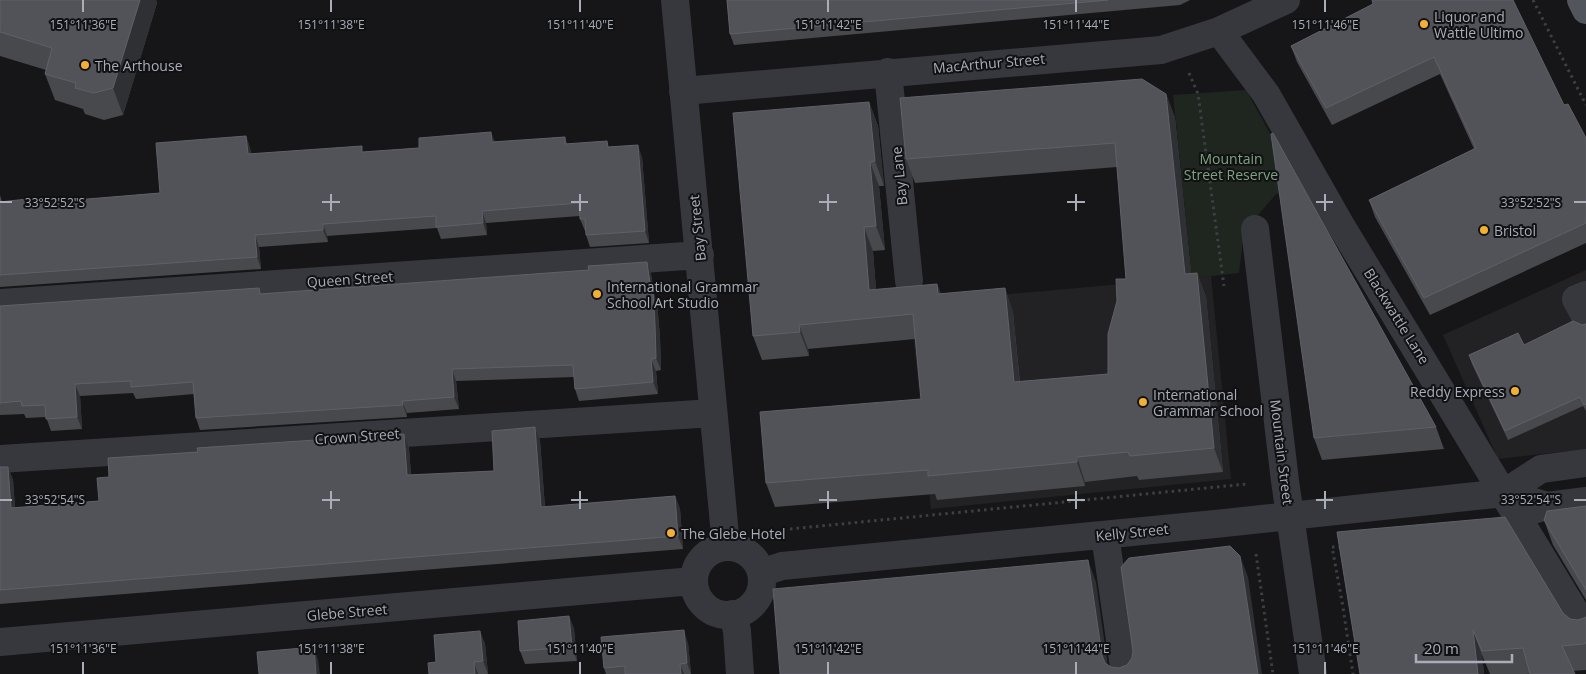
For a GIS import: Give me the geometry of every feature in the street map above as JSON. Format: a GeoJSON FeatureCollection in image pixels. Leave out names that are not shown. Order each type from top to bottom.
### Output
{"type":"FeatureCollection","features":[{"type":"Feature","properties":{"kind":"main road"},"geometry":{"type":"LineString","coordinates":[[1581,0],[1586,10]]}},
{"type":"Feature","properties":{"kind":"street","name":"Bay Street"},"geometry":{"type":"LineString","coordinates":[[675,0],[726,546]]}},
{"type":"Feature","properties":{"kind":"street","name":"MacArthur Street"},"geometry":{"type":"LineString","coordinates":[[683,91],[1161,50],[1219,31],[1286,0]]}},
{"type":"Feature","properties":{"kind":"street","name":"Blackwattle Lane"},"geometry":{"type":"LineString","coordinates":[[1219,31],[1266,94],[1340,224],[1586,630]]}},
{"type":"Feature","properties":{"kind":"street","name":"Bay Lane"},"geometry":{"type":"LineString","coordinates":[[888,72],[909,281]]}},
{"type":"Feature","properties":{"kind":"street","name":"Mountain Street"},"geometry":{"type":"LineString","coordinates":[[1255,229],[1290,516],[1313,674]]}},
{"type":"Feature","properties":{"kind":"street","name":"Queen Street"},"geometry":{"type":"LineString","coordinates":[[0,303],[700,255]]}},
{"type":"Feature","properties":{"kind":"street"},"geometry":{"type":"LineString","coordinates":[[1586,295],[1576,299],[1586,318]]}},
{"type":"Feature","properties":{"kind":"street","name":"Crown Street"},"geometry":{"type":"LineString","coordinates":[[0,458],[713,413]]}},
{"type":"Feature","properties":{"kind":"street","name":"Kelly Street"},"geometry":{"type":"LineString","coordinates":[[1511,504],[1541,469],[1586,463]]}},
{"type":"Feature","properties":{"kind":"street","name":"Kelly Street"},"geometry":{"type":"LineString","coordinates":[[761,573],[782,566],[1290,516],[1511,504],[1547,506],[1586,501]]}},
{"type":"Feature","properties":{"kind":"street"},"geometry":{"type":"LineString","coordinates":[[1105,535],[1124,674]]}},
{"type":"Feature","properties":{"kind":"street"},"geometry":{"type":"LineString","coordinates":[[726,546],[741,549],[754,559],[761,573],[761,587],[756,600],[746,610],[733,614],[710,610],[701,603],[693,581],[699,561],[715,548],[726,546]]}},
{"type":"Feature","properties":{"kind":"street","name":"Glebe Street"},"geometry":{"type":"LineString","coordinates":[[0,642],[693,581]]}},
{"type":"Feature","properties":{"kind":"street"},"geometry":{"type":"LineString","coordinates":[[733,614],[737,630],[740,674]]}},
{"type":"Feature","properties":{"kind":"path"},"geometry":{"type":"LineString","coordinates":[[1534,0],[1586,105]]}},
{"type":"Feature","properties":{"kind":"path"},"geometry":{"type":"LineString","coordinates":[[1188,72],[1198,94],[1224,286]]}},
{"type":"Feature","properties":{"kind":"path"},"geometry":{"type":"LineString","coordinates":[[790,529],[1247,484]]}},
{"type":"Feature","properties":{"kind":"path"},"geometry":{"type":"LineString","coordinates":[[1351,546],[1332,548],[1353,674]]}},
{"type":"Feature","properties":{"kind":"path"},"geometry":{"type":"LineString","coordinates":[[1256,554],[1273,674]]}},
{"type":"Feature","properties":{"kind":"shaded area"},"geometry":{"type":"Polygon","coordinates":[[[1586,270],[1586,449],[1498,459],[1443,335],[1586,270]]]}},
{"type":"Feature","properties":{"kind":"shaded area","name":"International Grammar School"},"geometry":{"type":"Polygon","coordinates":[[[1211,276],[1231,479],[931,509],[910,303],[1211,276]]]}},
{"type":"Feature","properties":{"kind":"green space","name":"Mountain Street Reserve"},"geometry":{"type":"Polygon","coordinates":[[[1246,90],[1302,191],[1276,194],[1244,232],[1239,273],[1192,278],[1173,95],[1246,90]]]}},
{"type":"Feature","properties":{"kind":"building","name":"The Arthouse"},"geometry":{"type":"Polygon","coordinates":[[[0,0],[140,0],[113,88],[94,93],[75,88],[76,83],[45,74],[52,48],[0,32],[0,0]]]}},
{"type":"Feature","properties":{"kind":"building"},"geometry":{"type":"Polygon","coordinates":[[[727,0],[1108,0],[730,34],[727,0]]]}},
{"type":"Feature","properties":{"kind":"building"},"geometry":{"type":"Polygon","coordinates":[[[1372,0],[1513,0],[1564,105],[1568,104],[1586,138],[1586,223],[1424,298],[1369,200],[1476,148],[1434,57],[1326,108],[1291,46],[1373,4],[1372,0]]]}},
{"type":"Feature","properties":{"kind":"building"},"geometry":{"type":"Polygon","coordinates":[[[1142,79],[1166,94],[1185,274],[1197,273],[1214,448],[1130,456],[1128,452],[1077,457],[1077,462],[928,476],[928,470],[766,483],[760,412],[921,399],[913,314],[799,325],[800,332],[753,336],[733,113],[869,102],[875,161],[870,162],[876,226],[864,227],[869,290],[937,284],[938,294],[1005,288],[1014,382],[1108,374],[1108,334],[1117,301],[1116,279],[1126,279],[1115,143],[906,159],[900,98],[1142,79]]]}},
{"type":"Feature","properties":{"kind":"building"},"geometry":{"type":"Polygon","coordinates":[[[491,132],[492,142],[565,137],[565,144],[607,141],[608,147],[638,145],[645,231],[586,235],[585,219],[580,219],[579,203],[482,211],[483,223],[436,227],[436,216],[323,224],[323,230],[255,235],[257,257],[0,275],[0,202],[27,199],[27,204],[160,193],[156,143],[246,136],[248,154],[362,146],[362,152],[419,148],[419,138],[491,132]]]}},
{"type":"Feature","properties":{"kind":"building"},"geometry":{"type":"Polygon","coordinates":[[[1273,133],[1436,427],[1314,438],[1271,134],[1273,133]]]}},
{"type":"Feature","properties":{"kind":"building"},"geometry":{"type":"Polygon","coordinates":[[[647,262],[651,291],[653,290],[655,325],[656,358],[651,359],[653,382],[575,389],[573,365],[452,369],[454,397],[402,401],[403,405],[196,418],[193,382],[131,387],[131,381],[75,384],[77,417],[46,419],[45,405],[22,406],[21,401],[0,403],[0,306],[259,288],[260,294],[589,270],[588,266],[647,262]]]}},
{"type":"Feature","properties":{"kind":"building"},"geometry":{"type":"Polygon","coordinates":[[[1573,321],[1582,325],[1586,324],[1586,404],[1584,405],[1580,397],[1505,431],[1469,355],[1518,333],[1524,345],[1573,321]]]}},
{"type":"Feature","properties":{"kind":"building"},"geometry":{"type":"Polygon","coordinates":[[[535,427],[541,507],[675,496],[678,536],[0,590],[0,467],[8,467],[11,508],[99,501],[97,478],[109,477],[108,458],[198,452],[197,448],[404,434],[407,475],[494,471],[492,431],[535,427]]]}},
{"type":"Feature","properties":{"kind":"building"},"geometry":{"type":"Polygon","coordinates":[[[1586,506],[1586,590],[1544,520],[1547,511],[1586,506]]]}},
{"type":"Feature","properties":{"kind":"building"},"geometry":{"type":"Polygon","coordinates":[[[1505,517],[1563,613],[1570,619],[1578,620],[1586,617],[1586,643],[1562,646],[1575,674],[1530,674],[1523,648],[1482,651],[1473,630],[1478,674],[1360,674],[1337,532],[1505,517]]]}},
{"type":"Feature","properties":{"kind":"building"},"geometry":{"type":"Polygon","coordinates":[[[1230,546],[1240,556],[1258,674],[780,674],[773,589],[1088,560],[1102,655],[1105,663],[1111,667],[1119,668],[1127,665],[1132,658],[1133,651],[1121,567],[1129,558],[1230,546]]]}},
{"type":"Feature","properties":{"kind":"building"},"geometry":{"type":"Polygon","coordinates":[[[569,616],[572,647],[520,651],[518,621],[569,616]]]}},
{"type":"Feature","properties":{"kind":"building"},"geometry":{"type":"Polygon","coordinates":[[[684,630],[687,663],[680,664],[681,674],[625,674],[625,666],[604,668],[601,637],[684,630]]]}},
{"type":"Feature","properties":{"kind":"building"},"geometry":{"type":"Polygon","coordinates":[[[480,631],[483,661],[474,662],[475,674],[429,674],[428,663],[436,662],[434,635],[480,631]]]}},
{"type":"Feature","properties":{"kind":"building"},"geometry":{"type":"Polygon","coordinates":[[[314,647],[316,674],[259,674],[257,652],[314,647]]]}},
{"type":"Feature","properties":{"kind":"place","name":"Liquor and Wattle Ultimo"},"geometry":{"type":"Point","coordinates":[1424,24]}},
{"type":"Feature","properties":{"kind":"place","name":"The Arthouse"},"geometry":{"type":"Point","coordinates":[85,65]}},
{"type":"Feature","properties":{"kind":"place","name":"Bristol"},"geometry":{"type":"Point","coordinates":[1484,230]}},
{"type":"Feature","properties":{"kind":"place","name":"International Grammar School Art Studio"},"geometry":{"type":"Point","coordinates":[597,294]}},
{"type":"Feature","properties":{"kind":"place","name":"Reddy Express"},"geometry":{"type":"Point","coordinates":[1515,391]}},
{"type":"Feature","properties":{"kind":"place","name":"International Grammar School"},"geometry":{"type":"Point","coordinates":[1143,402]}},
{"type":"Feature","properties":{"kind":"place","name":"The Glebe Hotel"},"geometry":{"type":"Point","coordinates":[671,533]}}]}
